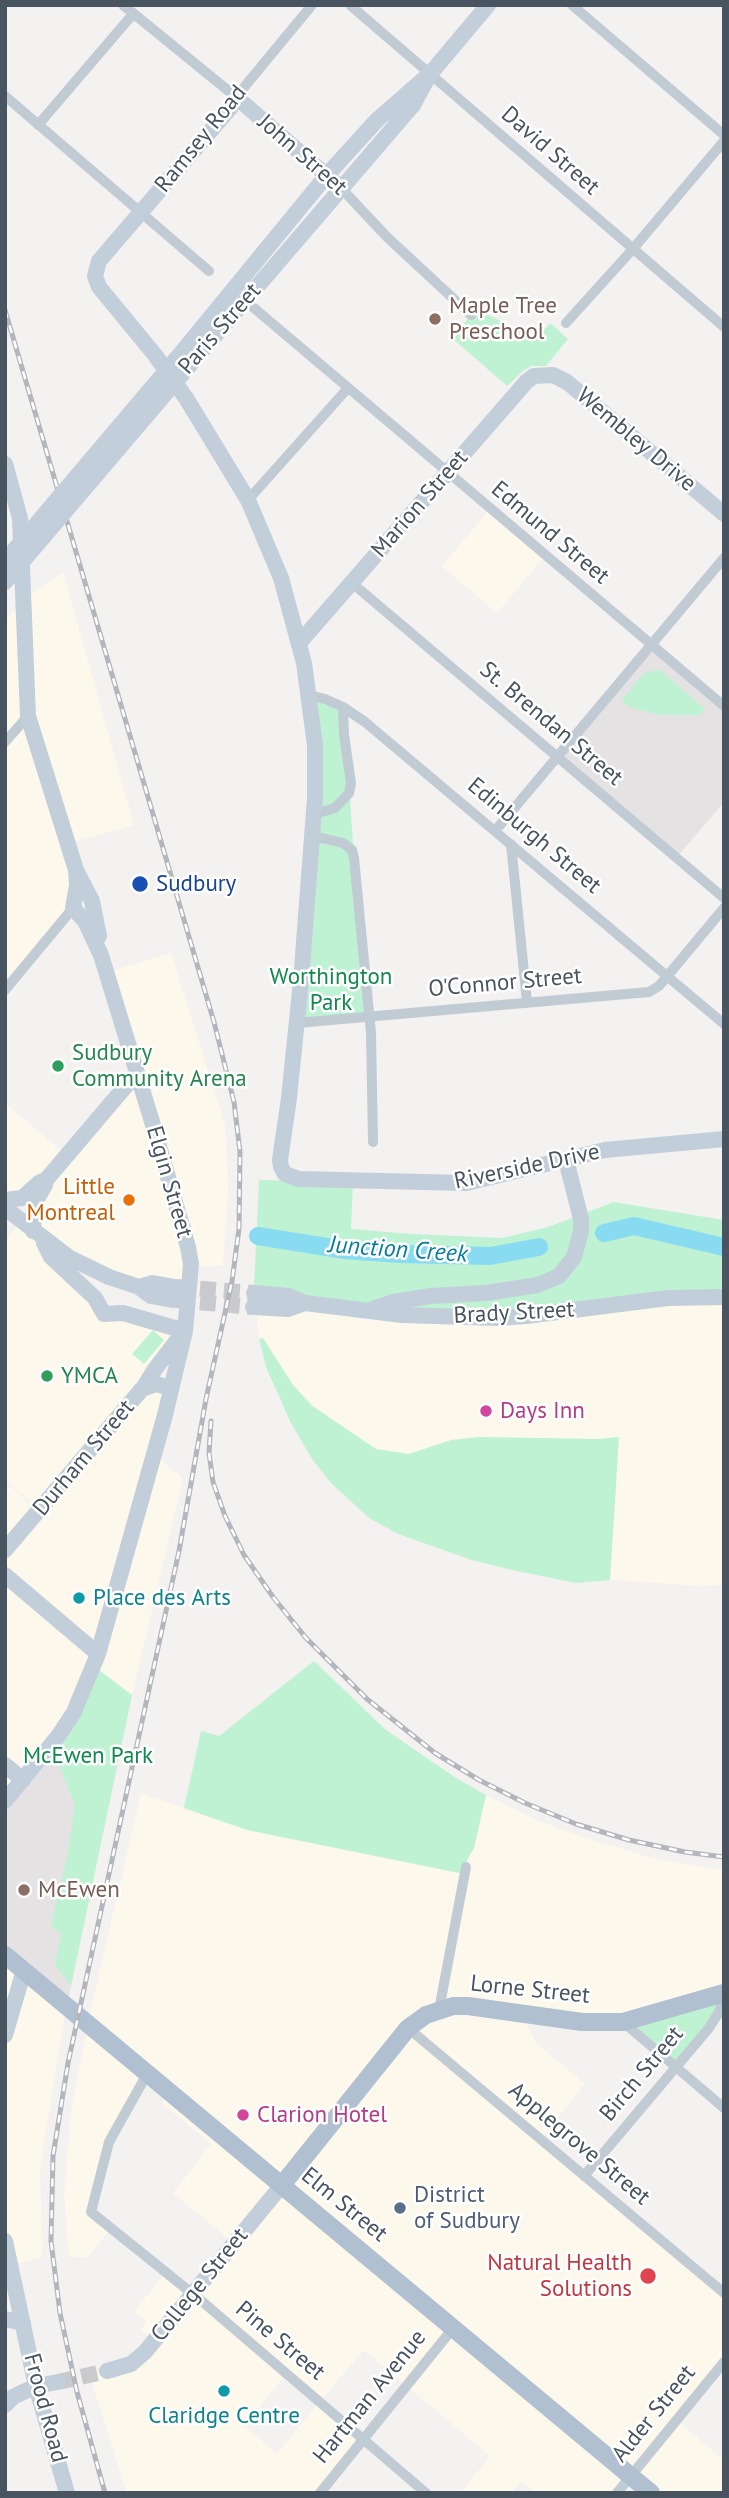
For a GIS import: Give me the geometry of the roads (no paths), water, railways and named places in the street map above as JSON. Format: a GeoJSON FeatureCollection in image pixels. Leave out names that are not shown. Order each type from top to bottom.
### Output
{"type":"FeatureCollection","features":[{"type":"Feature","properties":{"kind":"main road","name":"Elm Street"},"geometry":{"type":"LineString","coordinates":[[5,1955],[651,2493]]}},
{"type":"Feature","properties":{"kind":"main road","name":"Lorne Street"},"geometry":{"type":"LineString","coordinates":[[282,2185],[408,2028],[426,2015],[439,2010],[468,2006],[582,2022],[623,2022],[724,1994]]}},
{"type":"Feature","properties":{"kind":"street","name":"John Street"},"geometry":{"type":"LineString","coordinates":[[123,5],[327,175],[387,237],[471,315]]}},
{"type":"Feature","properties":{"kind":"street","name":"Ramsey Road"},"geometry":{"type":"LineString","coordinates":[[248,500],[186,398],[99,287],[95,276],[99,261],[231,107],[236,97],[312,5]]}},
{"type":"Feature","properties":{"kind":"street","name":"David Street"},"geometry":{"type":"LineString","coordinates":[[350,5],[724,327]]}},
{"type":"Feature","properties":{"kind":"street","name":"Paris Street"},"geometry":{"type":"LineString","coordinates":[[5,561],[341,188],[413,105],[430,74],[488,5]]}},
{"type":"Feature","properties":{"kind":"street"},"geometry":{"type":"LineString","coordinates":[[572,5],[724,135]]}},
{"type":"Feature","properties":{"kind":"street"},"geometry":{"type":"LineString","coordinates":[[38,125],[133,14]]}},
{"type":"Feature","properties":{"kind":"street","name":"Paris Street"},"geometry":{"type":"LineString","coordinates":[[5,582],[182,362],[327,175],[377,120],[406,92],[430,74]]}},
{"type":"Feature","properties":{"kind":"street"},"geometry":{"type":"LineString","coordinates":[[5,96],[209,271]]}},
{"type":"Feature","properties":{"kind":"street"},"geometry":{"type":"LineString","coordinates":[[566,323],[724,141]]}},
{"type":"Feature","properties":{"kind":"street","name":"Edmund Street"},"geometry":{"type":"LineString","coordinates":[[254,308],[724,706]]}},
{"type":"Feature","properties":{"kind":"street","name":"Marion Street"},"geometry":{"type":"LineString","coordinates":[[300,642],[527,381],[534,376],[545,374]]}},
{"type":"Feature","properties":{"kind":"street","name":"Wembley Drive"},"geometry":{"type":"LineString","coordinates":[[545,374],[567,382],[724,514]]}},
{"type":"Feature","properties":{"kind":"street"},"geometry":{"type":"LineString","coordinates":[[297,1023],[313,836],[315,745],[300,642],[274,557],[248,500],[348,388]]}},
{"type":"Feature","properties":{"kind":"street"},"geometry":{"type":"LineString","coordinates":[[5,464],[9,494],[20,518],[27,716],[76,870],[77,885],[73,908],[5,990]]}},
{"type":"Feature","properties":{"kind":"street"},"geometry":{"type":"LineString","coordinates":[[495,831],[724,558]]}},
{"type":"Feature","properties":{"kind":"street","name":"St. Brendan Street"},"geometry":{"type":"LineString","coordinates":[[352,583],[724,898]]}},
{"type":"Feature","properties":{"kind":"street","name":"Edinburgh Street"},"geometry":{"type":"LineString","coordinates":[[309,695],[343,707],[365,722],[724,1024]]}},
{"type":"Feature","properties":{"kind":"street"},"geometry":{"type":"LineString","coordinates":[[314,814],[335,808],[349,793],[351,783],[343,707]]}},
{"type":"Feature","properties":{"kind":"street"},"geometry":{"type":"LineString","coordinates":[[5,742],[27,716]]}},
{"type":"Feature","properties":{"kind":"street"},"geometry":{"type":"LineString","coordinates":[[313,836],[331,838],[352,850],[369,1016],[373,1142]]}},
{"type":"Feature","properties":{"kind":"street"},"geometry":{"type":"LineString","coordinates":[[511,844],[527,1002]]}},
{"type":"Feature","properties":{"kind":"street"},"geometry":{"type":"LineString","coordinates":[[76,870],[92,901],[101,955]]}},
{"type":"Feature","properties":{"kind":"street","name":"Elgin Street"},"geometry":{"type":"LineString","coordinates":[[5,1801],[59,1735],[74,1712],[98,1654],[172,1388],[185,1331],[190,1256],[101,955],[85,921],[73,908]]}},
{"type":"Feature","properties":{"kind":"street","name":"O'Connor Street"},"geometry":{"type":"LineString","coordinates":[[297,1023],[649,992],[659,986],[724,908]]}},
{"type":"Feature","properties":{"kind":"street","name":"Riverside Drive"},"geometry":{"type":"LineString","coordinates":[[297,1023],[279,1160],[283,1171],[289,1176],[336,1180],[466,1183],[605,1150],[724,1139]]}},
{"type":"Feature","properties":{"kind":"street"},"geometry":{"type":"LineString","coordinates":[[136,1074],[47,1180],[34,1205],[37,1234],[51,1257],[95,1298],[104,1314],[123,1313],[185,1331],[144,1387]]}},
{"type":"Feature","properties":{"kind":"street"},"geometry":{"type":"LineString","coordinates":[[368,1311],[393,1302],[431,1296],[486,1293],[538,1285],[559,1276],[574,1257],[580,1242],[581,1219],[566,1160]]}},
{"type":"Feature","properties":{"kind":"street"},"geometry":{"type":"LineString","coordinates":[[5,1200],[22,1198],[40,1182],[47,1180]]}},
{"type":"Feature","properties":{"kind":"street"},"geometry":{"type":"LineString","coordinates":[[5,1208],[37,1234],[90,1269],[139,1287],[151,1296],[174,1294]]}},
{"type":"Feature","properties":{"kind":"street"},"geometry":{"type":"LineString","coordinates":[[453,1317],[460,1305],[486,1293]]}},
{"type":"Feature","properties":{"kind":"street","name":"Brady Street"},"geometry":{"type":"LineString","coordinates":[[253,1300],[289,1296],[305,1303],[453,1317],[526,1316],[668,1298],[724,1297]]}},
{"type":"Feature","properties":{"kind":"street","name":"Durham Street"},"geometry":{"type":"LineString","coordinates":[[5,1550],[144,1387],[156,1384],[172,1388]]}},
{"type":"Feature","properties":{"kind":"street"},"geometry":{"type":"LineString","coordinates":[[5,1575],[98,1654]]}},
{"type":"Feature","properties":{"kind":"street"},"geometry":{"type":"LineString","coordinates":[[5,1765],[23,1780]]}},
{"type":"Feature","properties":{"kind":"street"},"geometry":{"type":"LineString","coordinates":[[439,2010],[466,1867]]}},
{"type":"Feature","properties":{"kind":"street"},"geometry":{"type":"LineString","coordinates":[[5,2035],[24,1970]]}},
{"type":"Feature","properties":{"kind":"street","name":"Birch Street"},"geometry":{"type":"LineString","coordinates":[[584,2176],[716,2018],[724,1994]]}},
{"type":"Feature","properties":{"kind":"street"},"geometry":{"type":"LineString","coordinates":[[623,2022],[724,2108]]}},
{"type":"Feature","properties":{"kind":"street","name":"Applegrove Street"},"geometry":{"type":"LineString","coordinates":[[408,2028],[724,2293]]}},
{"type":"Feature","properties":{"kind":"street","name":"Pine Street"},"geometry":{"type":"LineString","coordinates":[[147,2074],[109,2142],[92,2212],[193,2294],[426,2493]]}},
{"type":"Feature","properties":{"kind":"street","name":"College Street"},"geometry":{"type":"LineString","coordinates":[[107,2371],[131,2364],[145,2352],[282,2185]]}},
{"type":"Feature","properties":{"kind":"street","name":"Frood Road"},"geometry":{"type":"LineString","coordinates":[[5,2241],[36,2386],[67,2493]]}},
{"type":"Feature","properties":{"kind":"street"},"geometry":{"type":"LineString","coordinates":[[5,2319],[23,2322]]}},
{"type":"Feature","properties":{"kind":"street","name":"Hartman Avenue"},"geometry":{"type":"LineString","coordinates":[[320,2493],[454,2327]]}},
{"type":"Feature","properties":{"kind":"street","name":"Alder Street"},"geometry":{"type":"LineString","coordinates":[[617,2493],[724,2362]]}},
{"type":"Feature","properties":{"kind":"street"},"geometry":{"type":"LineString","coordinates":[[5,2404],[36,2386],[58,2382]]}},
{"type":"Feature","properties":{"kind":"waterway","name":"Junction Creek"},"geometry":{"type":"LineString","coordinates":[[604,1233],[634,1226],[724,1247]]}},
{"type":"Feature","properties":{"kind":"waterway","name":"Junction Creek"},"geometry":{"type":"LineString","coordinates":[[258,1236],[345,1250],[400,1254],[490,1256],[539,1247]]}},
{"type":"Feature","properties":{"kind":"tunnel"},"geometry":{"type":"LineString","coordinates":[[176,1287],[254,1293]]}},
{"type":"Feature","properties":{"kind":"tunnel"},"geometry":{"type":"LineString","coordinates":[[176,1300],[253,1307]]}},
{"type":"Feature","properties":{"kind":"tunnel"},"geometry":{"type":"LineString","coordinates":[[58,2382],[107,2371]]}},
{"type":"Feature","properties":{"kind":"railway"},"geometry":{"type":"LineString","coordinates":[[5,310],[214,1022],[234,1102],[240,1152],[239,1229],[232,1281],[206,1399],[179,1551],[68,2063],[53,2156],[51,2241],[60,2313],[77,2392],[105,2493]]}},
{"type":"Feature","properties":{"kind":"railway"},"geometry":{"type":"LineString","coordinates":[[211,1421],[209,1453],[213,1482],[225,1516],[244,1555],[306,1638],[367,1699],[435,1753],[479,1780],[525,1803],[576,1824],[629,1840],[724,1857]]}},
{"type":"Feature","properties":{"kind":"place","name":"Maple Tree Preschool"},"geometry":{"type":"Point","coordinates":[435,319]}},
{"type":"Feature","properties":{"kind":"place","name":"Sudbury"},"geometry":{"type":"Point","coordinates":[140,884]}},
{"type":"Feature","properties":{"kind":"place","name":"Sudbury Community Arena"},"geometry":{"type":"Point","coordinates":[58,1066]}},
{"type":"Feature","properties":{"kind":"place","name":"Little Montreal"},"geometry":{"type":"Point","coordinates":[129,1200]}},
{"type":"Feature","properties":{"kind":"place","name":"YMCA"},"geometry":{"type":"Point","coordinates":[47,1376]}},
{"type":"Feature","properties":{"kind":"place","name":"Days Inn"},"geometry":{"type":"Point","coordinates":[486,1411]}},
{"type":"Feature","properties":{"kind":"place","name":"Place des Arts"},"geometry":{"type":"Point","coordinates":[79,1598]}},
{"type":"Feature","properties":{"kind":"place","name":"McEwen"},"geometry":{"type":"Point","coordinates":[24,1890]}},
{"type":"Feature","properties":{"kind":"place","name":"Clarion Hotel"},"geometry":{"type":"Point","coordinates":[243,2115]}},
{"type":"Feature","properties":{"kind":"place","name":"District of Sudbury"},"geometry":{"type":"Point","coordinates":[400,2208]}},
{"type":"Feature","properties":{"kind":"place","name":"Natural Health Solutions"},"geometry":{"type":"Point","coordinates":[648,2276]}},
{"type":"Feature","properties":{"kind":"place","name":"Claridge Centre"},"geometry":{"type":"Point","coordinates":[224,2391]}},
{"type":"Feature","properties":{"kind":"park label","name":"Worthington Park"},"geometry":{"type":"Point","coordinates":[331,990]}},
{"type":"Feature","properties":{"kind":"park label","name":"McEwen Park"},"geometry":{"type":"Point","coordinates":[88,1756]}}]}
